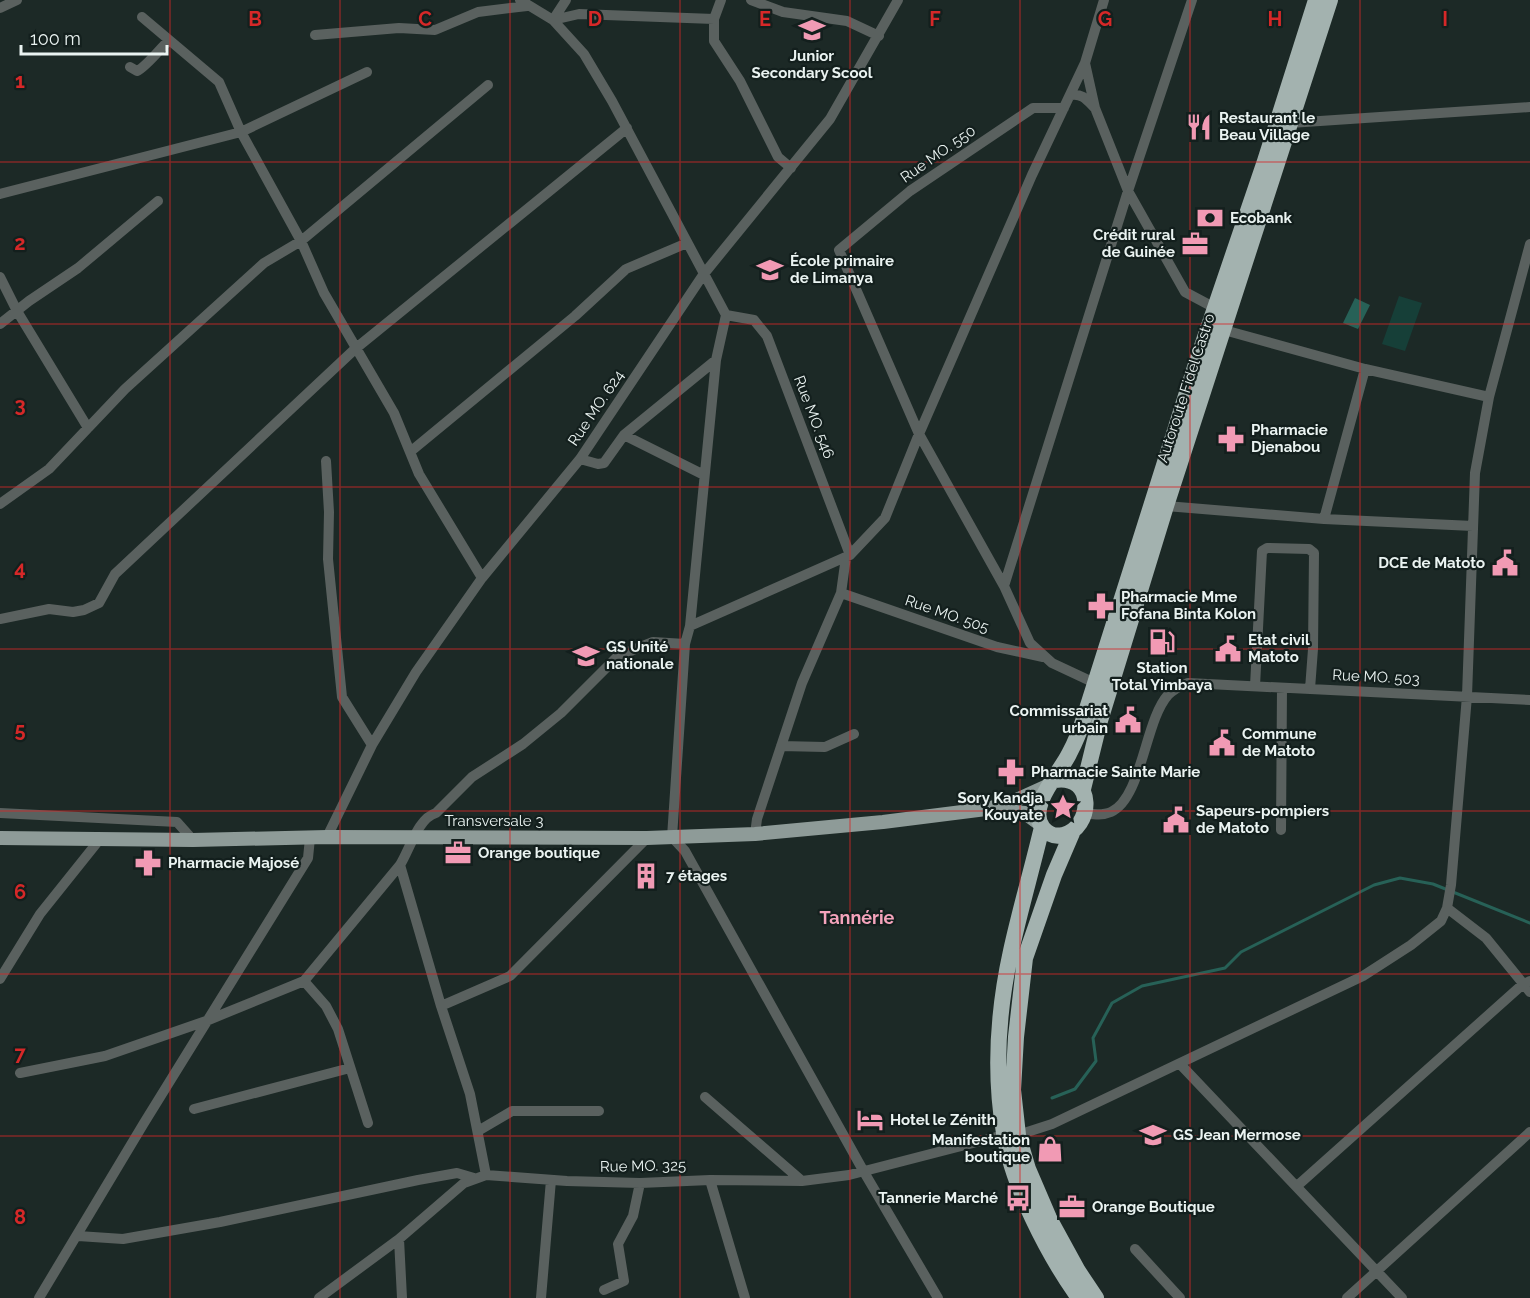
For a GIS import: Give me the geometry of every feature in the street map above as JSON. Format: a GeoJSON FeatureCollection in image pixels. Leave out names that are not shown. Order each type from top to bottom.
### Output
{"type":"FeatureCollection","features":[{"type":"Feature","properties":{"kind":"highway","name":"Autoroute Fidel Castro"},"geometry":{"type":"LineString","coordinates":[[1083,789],[1102,687],[1215,308],[1316,0]]}},
{"type":"Feature","properties":{"kind":"highway","name":"Autoroute Fidel Castro"},"geometry":{"type":"LineString","coordinates":[[1051,783],[1102,687],[1166,506],[1330,0]]}},
{"type":"Feature","properties":{"kind":"highway"},"geometry":{"type":"LineString","coordinates":[[1079,1298],[1039,1231],[1014,1173],[1011,1135],[1015,1058],[1025,958],[1054,874],[1072,833],[1078,826],[1086,804],[1083,789],[1064,778],[1051,783],[1039,810],[1041,825],[1010,953],[999,1034],[999,1091],[1011,1135],[1049,1218],[1078,1271],[1096,1298]]}},
{"type":"Feature","properties":{"kind":"highway"},"geometry":{"type":"LineString","coordinates":[[1041,825],[1053,836],[1072,833]]}},
{"type":"Feature","properties":{"kind":"main road","name":"Transversale 3"},"geometry":{"type":"LineString","coordinates":[[0,838],[193,840],[327,837],[647,838],[755,834],[883,822],[986,809],[1010,803],[1051,783]]}},
{"type":"Feature","properties":{"kind":"main road","name":"Transversale 3"},"geometry":{"type":"LineString","coordinates":[[986,809],[1025,813],[1041,825]]}},
{"type":"Feature","properties":{"kind":"street"},"geometry":{"type":"LineString","coordinates":[[0,8],[17,0]]}},
{"type":"Feature","properties":{"kind":"street"},"geometry":{"type":"LineString","coordinates":[[553,20],[566,0]]}},
{"type":"Feature","properties":{"kind":"street"},"geometry":{"type":"LineString","coordinates":[[721,0],[714,19],[714,41],[740,81],[778,157],[791,168]]}},
{"type":"Feature","properties":{"kind":"street"},"geometry":{"type":"LineString","coordinates":[[751,0],[783,12],[847,21],[879,36]]}},
{"type":"Feature","properties":{"kind":"street","name":"Rue MO. 624"},"geometry":{"type":"LineString","coordinates":[[327,837],[372,745],[416,672],[482,578],[580,459],[704,275],[830,119],[898,0]]}},
{"type":"Feature","properties":{"kind":"street"},"geometry":{"type":"LineString","coordinates":[[690,626],[848,556],[885,518],[919,434],[1032,175],[1085,63],[1104,0]]}},
{"type":"Feature","properties":{"kind":"street"},"geometry":{"type":"LineString","coordinates":[[1004,586],[1128,191],[1192,0]]}},
{"type":"Feature","properties":{"kind":"street"},"geometry":{"type":"LineString","coordinates":[[315,35],[399,28],[435,30],[478,12],[523,3],[553,20],[584,54],[627,128],[726,315],[716,360],[690,626],[685,644],[672,837],[685,850],[864,1172],[938,1298]]}},
{"type":"Feature","properties":{"kind":"street"},"geometry":{"type":"LineString","coordinates":[[553,20],[579,14],[714,19]]}},
{"type":"Feature","properties":{"kind":"street"},"geometry":{"type":"LineString","coordinates":[[142,17],[219,82],[241,132],[301,241],[324,293],[394,413],[419,474],[482,578]]}},
{"type":"Feature","properties":{"kind":"street"},"geometry":{"type":"LineString","coordinates":[[130,67],[137,71],[143,69],[148,60],[169,40]]}},
{"type":"Feature","properties":{"kind":"street"},"geometry":{"type":"LineString","coordinates":[[1085,63],[1095,108],[1128,191],[1185,292],[1215,308]]}},
{"type":"Feature","properties":{"kind":"street"},"geometry":{"type":"LineString","coordinates":[[0,194],[241,132],[368,72]]}},
{"type":"Feature","properties":{"kind":"street"},"geometry":{"type":"LineString","coordinates":[[0,504],[50,469],[125,389],[264,263],[301,241],[488,85]]}},
{"type":"Feature","properties":{"kind":"street"},"geometry":{"type":"LineString","coordinates":[[1071,94],[1083,96],[1095,108]]}},
{"type":"Feature","properties":{"kind":"street"},"geometry":{"type":"LineString","coordinates":[[1290,123],[1530,107]]}},
{"type":"Feature","properties":{"kind":"street","name":"Rue MO. 550"},"geometry":{"type":"LineString","coordinates":[[919,434],[839,250],[910,191],[1033,108],[1064,108]]}},
{"type":"Feature","properties":{"kind":"street"},"geometry":{"type":"LineString","coordinates":[[0,619],[49,609],[78,612],[99,603],[115,574],[355,349],[627,128]]}},
{"type":"Feature","properties":{"kind":"street"},"geometry":{"type":"LineString","coordinates":[[0,324],[78,268],[158,201]]}},
{"type":"Feature","properties":{"kind":"street"},"geometry":{"type":"LineString","coordinates":[[410,452],[575,316],[626,269],[687,243]]}},
{"type":"Feature","properties":{"kind":"street"},"geometry":{"type":"LineString","coordinates":[[1297,1186],[1528,986],[1450,897],[1467,696],[1475,473],[1489,397],[1530,244]]}},
{"type":"Feature","properties":{"kind":"street"},"geometry":{"type":"LineString","coordinates":[[0,277],[17,311],[88,428]]}},
{"type":"Feature","properties":{"kind":"street","name":"Rue MO. 546"},"geometry":{"type":"LineString","coordinates":[[726,315],[754,320],[767,336],[848,556]]}},
{"type":"Feature","properties":{"kind":"street"},"geometry":{"type":"LineString","coordinates":[[1224,330],[1365,369],[1489,397]]}},
{"type":"Feature","properties":{"kind":"street"},"geometry":{"type":"LineString","coordinates":[[580,459],[598,464],[604,463],[624,435],[716,360]]}},
{"type":"Feature","properties":{"kind":"street"},"geometry":{"type":"LineString","coordinates":[[1324,519],[1365,369]]}},
{"type":"Feature","properties":{"kind":"street"},"geometry":{"type":"LineString","coordinates":[[919,434],[1004,586],[1030,643],[1052,663],[1102,687]]}},
{"type":"Feature","properties":{"kind":"street"},"geometry":{"type":"LineString","coordinates":[[624,435],[705,474]]}},
{"type":"Feature","properties":{"kind":"street"},"geometry":{"type":"LineString","coordinates":[[326,461],[329,512],[328,559],[342,697],[372,745]]}},
{"type":"Feature","properties":{"kind":"street"},"geometry":{"type":"LineString","coordinates":[[1166,506],[1324,519],[1473,525]]}},
{"type":"Feature","properties":{"kind":"street"},"geometry":{"type":"LineString","coordinates":[[1255,686],[1262,551],[1267,548],[1309,549],[1314,553],[1313,649],[1310,689]]}},
{"type":"Feature","properties":{"kind":"street"},"geometry":{"type":"LineString","coordinates":[[755,834],[757,819],[802,683],[841,593],[848,556]]}},
{"type":"Feature","properties":{"kind":"street","name":"Rue MO. 505"},"geometry":{"type":"LineString","coordinates":[[841,593],[997,647],[1046,658]]}},
{"type":"Feature","properties":{"kind":"street"},"geometry":{"type":"LineString","coordinates":[[20,1073],[105,1056],[206,1021],[304,981],[400,865],[413,837],[428,815],[436,813],[472,777],[523,744],[561,713],[618,656],[653,642],[685,644]]}},
{"type":"Feature","properties":{"kind":"street","name":"Rue MO. 503"},"geometry":{"type":"LineString","coordinates":[[1083,813],[1097,815],[1110,812],[1121,805],[1134,780],[1158,711],[1166,696],[1176,688],[1188,683],[1530,700]]}},
{"type":"Feature","properties":{"kind":"street"},"geometry":{"type":"LineString","coordinates":[[1281,830],[1282,687]]}},
{"type":"Feature","properties":{"kind":"street"},"geometry":{"type":"LineString","coordinates":[[781,746],[825,747],[854,734]]}},
{"type":"Feature","properties":{"kind":"street"},"geometry":{"type":"LineString","coordinates":[[0,813],[177,822],[193,840]]}},
{"type":"Feature","properties":{"kind":"street"},"geometry":{"type":"LineString","coordinates":[[39,1298],[206,1021],[308,858],[310,838]]}},
{"type":"Feature","properties":{"kind":"street"},"geometry":{"type":"LineString","coordinates":[[441,1006],[510,976],[647,838]]}},
{"type":"Feature","properties":{"kind":"street"},"geometry":{"type":"LineString","coordinates":[[0,979],[40,914],[100,839]]}},
{"type":"Feature","properties":{"kind":"street"},"geometry":{"type":"LineString","coordinates":[[400,865],[441,1006],[470,1094],[486,1175]]}},
{"type":"Feature","properties":{"kind":"street","name":"Rue MO. 325"},"geometry":{"type":"LineString","coordinates":[[319,1298],[399,1239],[464,1183],[486,1175],[640,1183],[710,1180],[802,1181],[864,1172],[1052,1124],[1363,976],[1442,921],[1450,897]]}},
{"type":"Feature","properties":{"kind":"street"},"geometry":{"type":"LineString","coordinates":[[304,981],[326,1006],[338,1029],[369,1123]]}},
{"type":"Feature","properties":{"kind":"street"},"geometry":{"type":"LineString","coordinates":[[1180,1064],[1377,1269],[1402,1298]]}},
{"type":"Feature","properties":{"kind":"street"},"geometry":{"type":"LineString","coordinates":[[194,1109],[350,1068]]}},
{"type":"Feature","properties":{"kind":"street"},"geometry":{"type":"LineString","coordinates":[[705,1097],[802,1181]]}},
{"type":"Feature","properties":{"kind":"street"},"geometry":{"type":"LineString","coordinates":[[478,1131],[512,1111],[599,1111]]}},
{"type":"Feature","properties":{"kind":"street"},"geometry":{"type":"LineString","coordinates":[[1347,1298],[1530,1132]]}},
{"type":"Feature","properties":{"kind":"street"},"geometry":{"type":"LineString","coordinates":[[78,1236],[123,1239],[220,1222],[458,1173],[474,1178]]}},
{"type":"Feature","properties":{"kind":"street"},"geometry":{"type":"LineString","coordinates":[[541,1298],[551,1180]]}},
{"type":"Feature","properties":{"kind":"street"},"geometry":{"type":"LineString","coordinates":[[710,1180],[745,1298]]}},
{"type":"Feature","properties":{"kind":"street"},"geometry":{"type":"LineString","coordinates":[[604,1290],[624,1281],[618,1244],[633,1216],[640,1183]]}},
{"type":"Feature","properties":{"kind":"street"},"geometry":{"type":"LineString","coordinates":[[399,1239],[402,1298]]}},
{"type":"Feature","properties":{"kind":"street"},"geometry":{"type":"LineString","coordinates":[[1135,1249],[1180,1298]]}},
{"type":"Feature","properties":{"kind":"shaded area"},"geometry":{"type":"Polygon","coordinates":[[[1399,296],[1422,303],[1405,351],[1382,344],[1399,296]]]}},
{"type":"Feature","properties":{"kind":"shaded area"},"geometry":{"type":"Polygon","coordinates":[[[1355,298],[1370,305],[1358,329],[1343,323],[1355,298]]]}},
{"type":"Feature","properties":{"kind":"waterway"},"geometry":{"type":"LineString","coordinates":[[1052,1098],[1075,1089],[1096,1061],[1093,1038],[1112,1003],[1142,986],[1225,968],[1241,952],[1374,885],[1400,878],[1433,884],[1530,923]]}},
{"type":"Feature","properties":{"kind":"place","name":"Junior Secondary Scool"},"geometry":{"type":"Point","coordinates":[812,30]}},
{"type":"Feature","properties":{"kind":"place","name":"Restaurant le Beau Village"},"geometry":{"type":"Point","coordinates":[1199,127]}},
{"type":"Feature","properties":{"kind":"place","name":"Ecobank"},"geometry":{"type":"Point","coordinates":[1210,218]}},
{"type":"Feature","properties":{"kind":"place","name":"Crédit rural de Guinée"},"geometry":{"type":"Point","coordinates":[1195,244]}},
{"type":"Feature","properties":{"kind":"place","name":"École primaire de Limanya"},"geometry":{"type":"Point","coordinates":[770,270]}},
{"type":"Feature","properties":{"kind":"place","name":"Pharmacie Djenabou"},"geometry":{"type":"Point","coordinates":[1231,439]}},
{"type":"Feature","properties":{"kind":"place","name":"DCE de Matoto"},"geometry":{"type":"Point","coordinates":[1505,563]}},
{"type":"Feature","properties":{"kind":"place","name":"Pharmacie Mme Fofana Binta Kolon"},"geometry":{"type":"Point","coordinates":[1101,606]}},
{"type":"Feature","properties":{"kind":"place","name":"Station Total Yimbaya"},"geometry":{"type":"Point","coordinates":[1162,642]}},
{"type":"Feature","properties":{"kind":"place","name":"Etat civil Matoto"},"geometry":{"type":"Point","coordinates":[1228,649]}},
{"type":"Feature","properties":{"kind":"place","name":"GS Unité nationale"},"geometry":{"type":"Point","coordinates":[586,656]}},
{"type":"Feature","properties":{"kind":"place","name":"Commissariat urbain"},"geometry":{"type":"Point","coordinates":[1128,720]}},
{"type":"Feature","properties":{"kind":"place","name":"Commune de Matoto"},"geometry":{"type":"Point","coordinates":[1222,743]}},
{"type":"Feature","properties":{"kind":"place","name":"Pharmacie Sainte Marie"},"geometry":{"type":"Point","coordinates":[1011,772]}},
{"type":"Feature","properties":{"kind":"place","name":"Sory Kandja Kouyate"},"geometry":{"type":"Point","coordinates":[1063,807]}},
{"type":"Feature","properties":{"kind":"place","name":"Sapeurs-pompiers de Matoto"},"geometry":{"type":"Point","coordinates":[1176,820]}},
{"type":"Feature","properties":{"kind":"place","name":"Orange boutique"},"geometry":{"type":"Point","coordinates":[458,853]}},
{"type":"Feature","properties":{"kind":"place","name":"Pharmacie Majosé"},"geometry":{"type":"Point","coordinates":[148,863]}},
{"type":"Feature","properties":{"kind":"place","name":"7 étages"},"geometry":{"type":"Point","coordinates":[646,876]}},
{"type":"Feature","properties":{"kind":"place","name":"Hotel le Zénith"},"geometry":{"type":"Point","coordinates":[870,1120]}},
{"type":"Feature","properties":{"kind":"place","name":"GS Jean Mermose"},"geometry":{"type":"Point","coordinates":[1153,1135]}},
{"type":"Feature","properties":{"kind":"place","name":"Manifestation boutique"},"geometry":{"type":"Point","coordinates":[1050,1149]}},
{"type":"Feature","properties":{"kind":"place","name":"Tannerie Marché"},"geometry":{"type":"Point","coordinates":[1018,1198]}},
{"type":"Feature","properties":{"kind":"place","name":"Orange Boutique"},"geometry":{"type":"Point","coordinates":[1072,1207]}},
{"type":"Feature","properties":{"kind":"district","name":"Tannérie"},"geometry":{"type":"Point","coordinates":[857,918]}}]}
